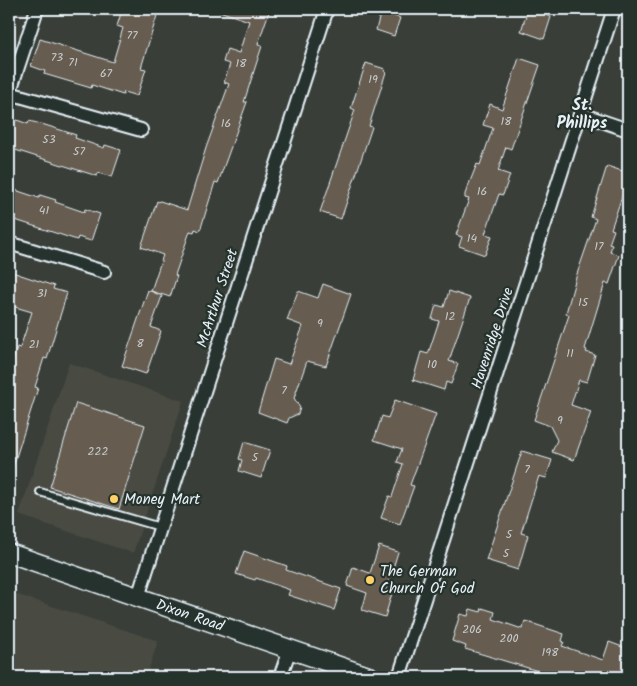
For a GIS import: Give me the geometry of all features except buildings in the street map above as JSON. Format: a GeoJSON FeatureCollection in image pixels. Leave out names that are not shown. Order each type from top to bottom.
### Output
{"type":"FeatureCollection","features":[{"type":"Feature","properties":{"kind":"main road","name":"Dixon Road"},"geometry":{"type":"LineString","coordinates":[[9,553],[371,677]]}},
{"type":"Feature","properties":{"kind":"street"},"geometry":{"type":"LineString","coordinates":[[37,9],[9,94],[141,130]]}},
{"type":"Feature","properties":{"kind":"street","name":"McArthur Street"},"geometry":{"type":"LineString","coordinates":[[138,597],[327,9]]}},
{"type":"Feature","properties":{"kind":"street","name":"Havenridge Drive"},"geometry":{"type":"LineString","coordinates":[[399,677],[614,9]]}},
{"type":"Feature","properties":{"kind":"street"},"geometry":{"type":"LineString","coordinates":[[581,114],[628,130]]}},
{"type":"Feature","properties":{"kind":"street"},"geometry":{"type":"LineString","coordinates":[[9,243],[104,272]]}},
{"type":"Feature","properties":{"kind":"street"},"geometry":{"type":"LineString","coordinates":[[280,677],[290,650]]}},
{"type":"Feature","properties":{"kind":"lane"},"geometry":{"type":"LineString","coordinates":[[40,492],[160,527]]}},
{"type":"Feature","properties":{"kind":"shaded area"},"geometry":{"type":"Polygon","coordinates":[[[69,363],[183,401],[133,553],[19,515],[69,363]]]}},
{"type":"Feature","properties":{"kind":"shaded area"},"geometry":{"type":"Polygon","coordinates":[[[9,592],[158,641],[146,677],[9,677],[9,592]]]}},
{"type":"Feature","properties":{"kind":"place","name":"Money Mart"},"geometry":{"type":"Point","coordinates":[114,499]}},
{"type":"Feature","properties":{"kind":"place","name":"The German Church Of God"},"geometry":{"type":"Point","coordinates":[370,580]}},
{"type":"Feature","properties":{"kind":"district","name":"St. Phillips"},"geometry":{"type":"Point","coordinates":[582,113]}}]}
